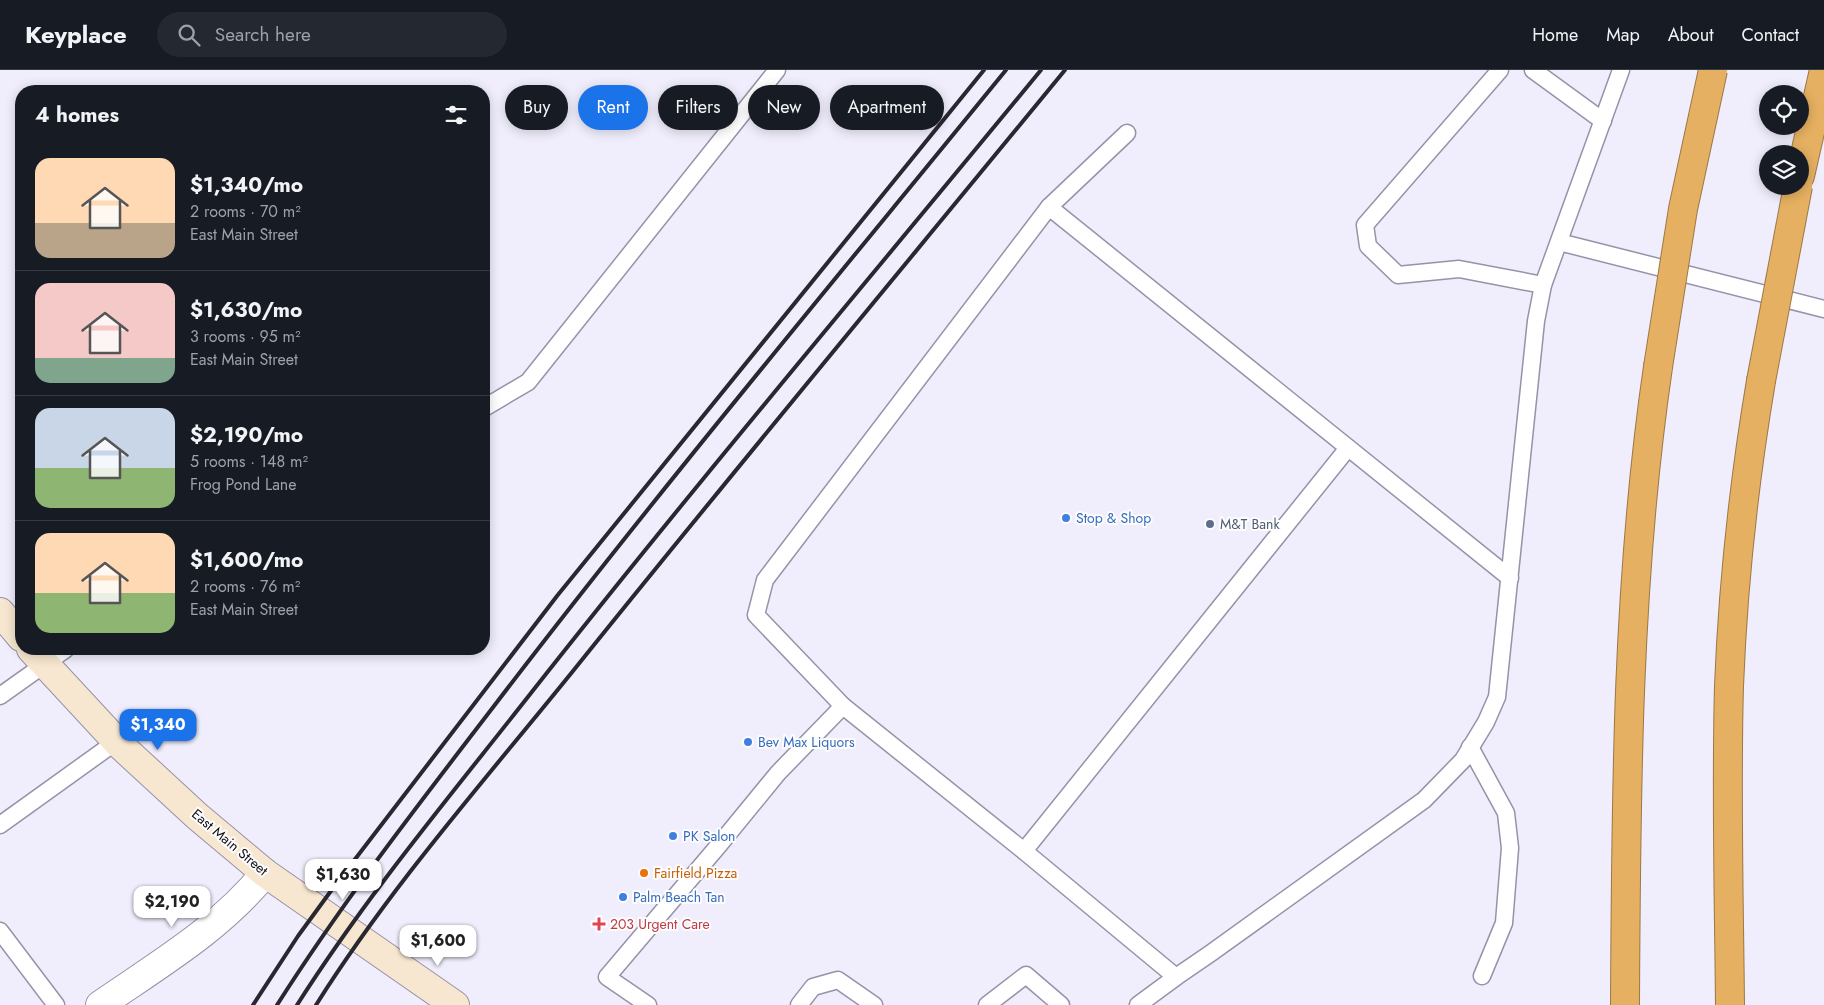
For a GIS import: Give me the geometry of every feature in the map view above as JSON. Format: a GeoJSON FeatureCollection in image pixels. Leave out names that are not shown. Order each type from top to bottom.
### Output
{"type":"FeatureCollection","features":[{"type":"Feature","properties":{"kind":"highway"},"geometry":{"type":"LineString","coordinates":[[1625,1005],[1627,790],[1632,651],[1642,511],[1658,367],[1683,209],[1713,70]]}},
{"type":"Feature","properties":{"kind":"highway"},"geometry":{"type":"LineString","coordinates":[[1807,145],[1824,70]]}},
{"type":"Feature","properties":{"kind":"highway"},"geometry":{"type":"LineString","coordinates":[[1730,1005],[1728,767],[1731,652],[1744,502],[1761,381],[1796,195]]}},
{"type":"Feature","properties":{"kind":"main road"},"geometry":{"type":"LineString","coordinates":[[0,612],[15,630]]}},
{"type":"Feature","properties":{"kind":"main road","name":"East Main Street"},"geometry":{"type":"LineString","coordinates":[[48,655],[117,741],[197,816],[265,873],[455,1005]]}},
{"type":"Feature","properties":{"kind":"street"},"geometry":{"type":"LineString","coordinates":[[100,1005],[210,928],[237,905],[265,873]]}},
{"type":"Feature","properties":{"kind":"lane"},"geometry":{"type":"LineString","coordinates":[[490,404],[528,382],[777,70]]}},
{"type":"Feature","properties":{"kind":"lane"},"geometry":{"type":"LineString","coordinates":[[1500,70],[1365,225],[1368,246],[1398,275],[1459,268],[1543,285]]}},
{"type":"Feature","properties":{"kind":"lane"},"geometry":{"type":"LineString","coordinates":[[1533,70],[1603,121]]}},
{"type":"Feature","properties":{"kind":"lane"},"geometry":{"type":"LineString","coordinates":[[1138,1005],[1424,800],[1463,760],[1486,722],[1497,697],[1536,321],[1543,285],[1621,70]]}},
{"type":"Feature","properties":{"kind":"lane"},"geometry":{"type":"LineString","coordinates":[[1127,133],[1049,207],[764,580],[756,615],[843,706],[1176,976]]}},
{"type":"Feature","properties":{"kind":"lane"},"geometry":{"type":"LineString","coordinates":[[1049,207],[1510,578]]}},
{"type":"Feature","properties":{"kind":"lane"},"geometry":{"type":"LineString","coordinates":[[1559,242],[1824,309]]}},
{"type":"Feature","properties":{"kind":"lane"},"geometry":{"type":"LineString","coordinates":[[1024,851],[1348,448]]}},
{"type":"Feature","properties":{"kind":"lane"},"geometry":{"type":"LineString","coordinates":[[0,696],[46,655]]}},
{"type":"Feature","properties":{"kind":"lane"},"geometry":{"type":"LineString","coordinates":[[648,1005],[607,977],[778,773],[843,706]]}},
{"type":"Feature","properties":{"kind":"lane"},"geometry":{"type":"LineString","coordinates":[[0,825],[117,741]]}},
{"type":"Feature","properties":{"kind":"lane"},"geometry":{"type":"LineString","coordinates":[[1470,747],[1506,813],[1510,848],[1504,923],[1482,976]]}},
{"type":"Feature","properties":{"kind":"lane"},"geometry":{"type":"LineString","coordinates":[[0,932],[56,1005]]}},
{"type":"Feature","properties":{"kind":"lane"},"geometry":{"type":"LineString","coordinates":[[987,1005],[1026,976],[1061,1005]]}},
{"type":"Feature","properties":{"kind":"lane"},"geometry":{"type":"LineString","coordinates":[[799,1005],[813,988],[838,980],[874,1005]]}},
{"type":"Feature","properties":{"kind":"railway"},"geometry":{"type":"LineString","coordinates":[[253,1005],[298,936],[336,884],[557,596],[984,70]]}},
{"type":"Feature","properties":{"kind":"railway"},"geometry":{"type":"LineString","coordinates":[[277,1005],[328,928],[382,853],[556,625],[747,386],[1006,70]]}},
{"type":"Feature","properties":{"kind":"railway"},"geometry":{"type":"LineString","coordinates":[[297,1005],[381,885],[594,614],[720,458],[1041,70]]}},
{"type":"Feature","properties":{"kind":"railway"},"geometry":{"type":"LineString","coordinates":[[316,1005],[375,918],[440,834],[1065,70]]}},
{"type":"Feature","properties":{"kind":"place","name":"Stop & Shop"},"geometry":{"type":"Point","coordinates":[1066,518]}},
{"type":"Feature","properties":{"kind":"place","name":"M&T Bank"},"geometry":{"type":"Point","coordinates":[1210,524]}},
{"type":"Feature","properties":{"kind":"place","name":"Bev Max Liquors"},"geometry":{"type":"Point","coordinates":[748,742]}},
{"type":"Feature","properties":{"kind":"place","name":"PK Salon"},"geometry":{"type":"Point","coordinates":[673,836]}},
{"type":"Feature","properties":{"kind":"place","name":"Fairfield Pizza"},"geometry":{"type":"Point","coordinates":[644,873]}},
{"type":"Feature","properties":{"kind":"place","name":"Palm Beach Tan"},"geometry":{"type":"Point","coordinates":[623,897]}},
{"type":"Feature","properties":{"kind":"place","name":"203 Urgent Care"},"geometry":{"type":"Point","coordinates":[599,924]}}]}
